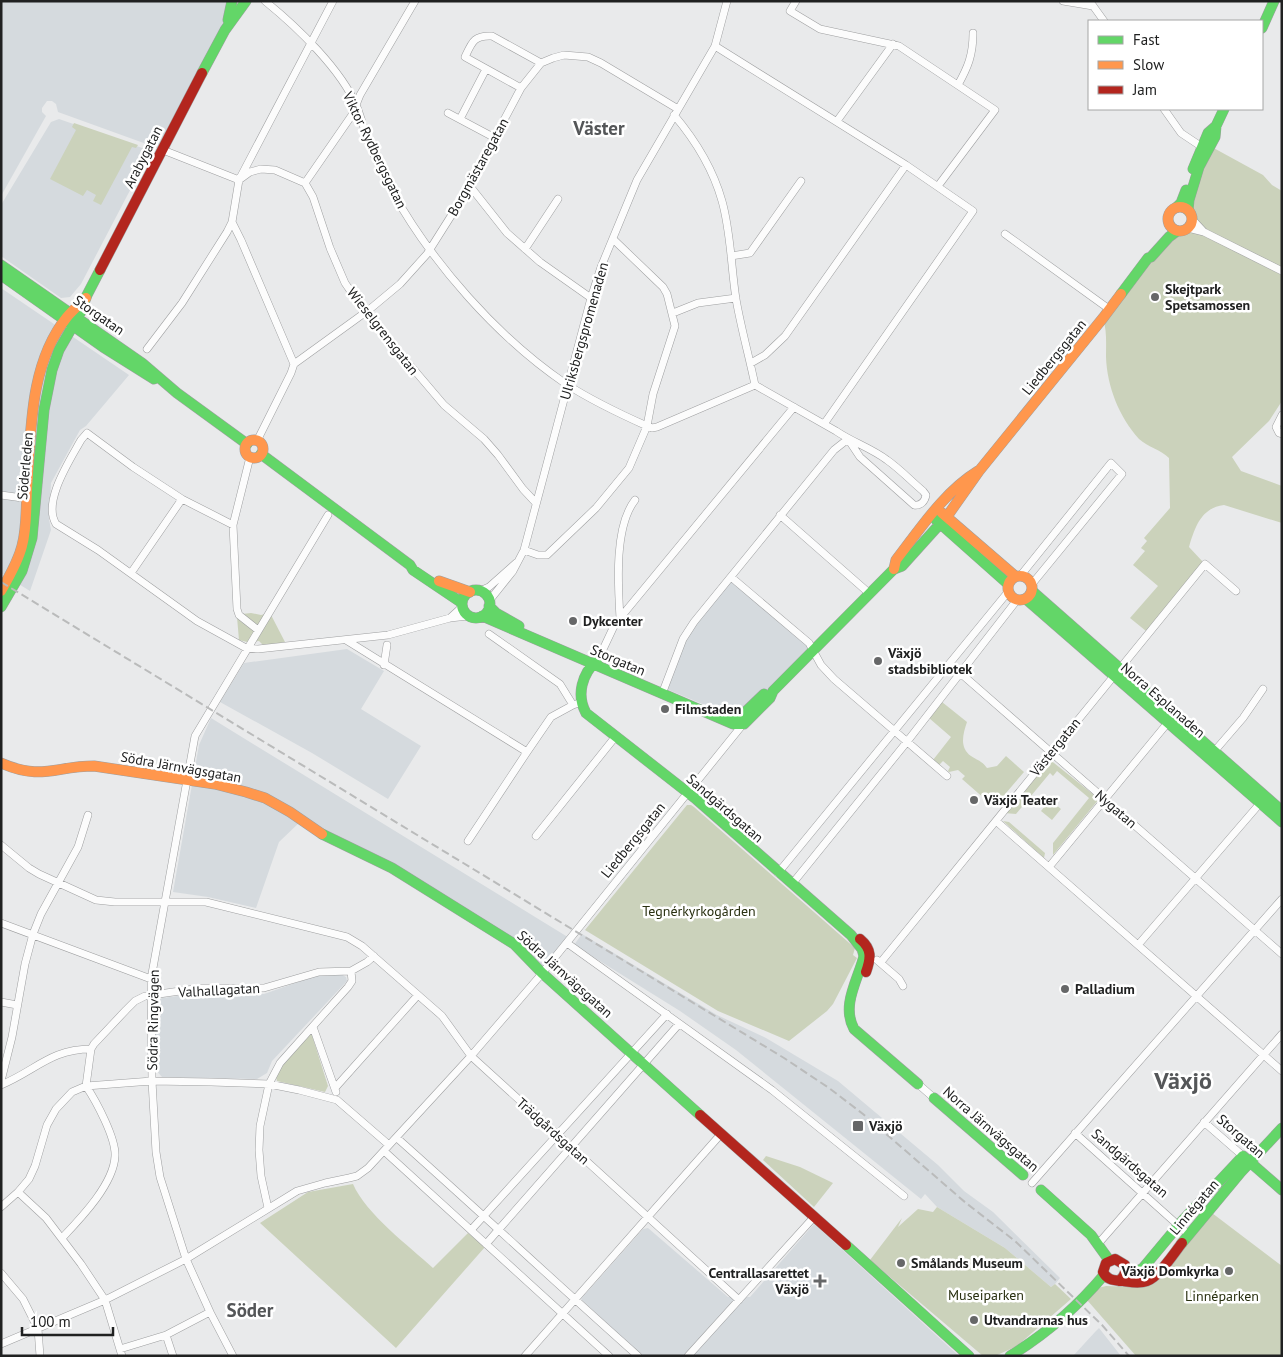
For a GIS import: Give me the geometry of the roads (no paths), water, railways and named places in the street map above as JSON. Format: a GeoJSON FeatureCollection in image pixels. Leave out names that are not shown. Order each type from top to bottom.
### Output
{"type":"FeatureCollection","features":[{"type":"Feature","properties":{"kind":"street","name":"Arabygatan"},"geometry":{"type":"LineString","coordinates":[[225,30],[232,1]]}},
{"type":"Feature","properties":{"kind":"street","name":"Arabygatan"},"geometry":{"type":"LineString","coordinates":[[72,319],[86,297],[225,30],[246,1]]}},
{"type":"Feature","properties":{"kind":"street","name":"Viktor Rydbergsgatan"},"geometry":{"type":"LineString","coordinates":[[265,1],[310,43],[337,75],[356,106],[370,146],[391,190],[430,250],[456,284],[517,345],[568,385],[647,426]]}},
{"type":"Feature","properties":{"kind":"street"},"geometry":{"type":"LineString","coordinates":[[147,350],[182,303],[232,222],[239,180],[333,1]]}},
{"type":"Feature","properties":{"kind":"street"},"geometry":{"type":"LineString","coordinates":[[239,180],[250,172],[262,169],[276,170],[305,183],[352,115],[360,95],[416,1]]}},
{"type":"Feature","properties":{"kind":"street","name":"Ulriksbergspromenaden"},"geometry":{"type":"LineString","coordinates":[[475,592],[490,587],[516,562],[524,550],[591,298],[637,180],[715,46],[727,1]]}},
{"type":"Feature","properties":{"kind":"street"},"geometry":{"type":"LineString","coordinates":[[796,1],[790,11],[820,29],[899,46],[995,110],[938,186]]}},
{"type":"Feature","properties":{"kind":"street"},"geometry":{"type":"LineString","coordinates":[[1063,1],[1092,4],[1103,20]]}},
{"type":"Feature","properties":{"kind":"street"},"geometry":{"type":"LineString","coordinates":[[1263,26],[1274,1]]}},
{"type":"Feature","properties":{"kind":"street"},"geometry":{"type":"LineString","coordinates":[[958,85],[968,67],[973,33]]}},
{"type":"Feature","properties":{"kind":"street"},"geometry":{"type":"LineString","coordinates":[[521,88],[464,57],[477,37],[482,35],[492,36],[541,64]]}},
{"type":"Feature","properties":{"kind":"street"},"geometry":{"type":"LineString","coordinates":[[836,121],[893,44]]}},
{"type":"Feature","properties":{"kind":"street"},"geometry":{"type":"LineString","coordinates":[[715,46],[906,165],[973,211],[824,424]]}},
{"type":"Feature","properties":{"kind":"street","name":"Borgmästaregatan"},"geometry":{"type":"LineString","coordinates":[[294,364],[400,284],[430,250],[469,185],[521,88],[541,64],[564,55],[588,57],[601,63],[676,112]]}},
{"type":"Feature","properties":{"kind":"street"},"geometry":{"type":"LineString","coordinates":[[460,119],[486,69]]}},
{"type":"Feature","properties":{"kind":"street"},"geometry":{"type":"LineString","coordinates":[[1165,110],[1179,132],[1188,138],[1197,139],[1206,146]]}},
{"type":"Feature","properties":{"kind":"street"},"geometry":{"type":"LineString","coordinates":[[1206,146],[1189,200],[1190,219],[1184,231],[1177,231],[1168,224],[1169,213],[1182,200],[1206,146],[1215,137],[1216,126],[1224,110]]}},
{"type":"Feature","properties":{"kind":"street"},"geometry":{"type":"LineString","coordinates":[[676,112],[713,174],[722,202],[742,332],[755,385]]}},
{"type":"Feature","properties":{"kind":"street"},"geometry":{"type":"LineString","coordinates":[[448,113],[495,138]]}},
{"type":"Feature","properties":{"kind":"street"},"geometry":{"type":"LineString","coordinates":[[163,150],[239,180]]}},
{"type":"Feature","properties":{"kind":"street"},"geometry":{"type":"LineString","coordinates":[[751,363],[766,355],[785,336],[906,165]]}},
{"type":"Feature","properties":{"kind":"street"},"geometry":{"type":"LineString","coordinates":[[731,256],[750,253],[801,181]]}},
{"type":"Feature","properties":{"kind":"street","name":"Wieselgrensgatan"},"geometry":{"type":"LineString","coordinates":[[305,183],[313,197],[330,248],[345,282],[364,312],[444,405],[484,439],[536,504]]}},
{"type":"Feature","properties":{"kind":"street"},"geometry":{"type":"LineString","coordinates":[[469,185],[507,233],[525,249],[591,298]]}},
{"type":"Feature","properties":{"kind":"street"},"geometry":{"type":"LineString","coordinates":[[525,249],[558,199]]}},
{"type":"Feature","properties":{"kind":"street"},"geometry":{"type":"LineString","coordinates":[[1177,207],[1184,208],[1190,219],[1204,232],[1282,271]]}},
{"type":"Feature","properties":{"kind":"street"},"geometry":{"type":"LineString","coordinates":[[232,222],[242,240],[294,364],[292,373],[245,451],[250,457],[256,458],[261,454],[263,447],[252,442]]}},
{"type":"Feature","properties":{"kind":"street","name":"Liedbergsgatan"},"geometry":{"type":"LineString","coordinates":[[1148,258],[1148,253],[1168,224]]}},
{"type":"Feature","properties":{"kind":"street","name":"Liedbergsgatan"},"geometry":{"type":"LineString","coordinates":[[742,720],[770,698],[773,691],[813,650],[894,569],[902,566],[943,521],[979,471],[1148,258],[1177,231]]}},
{"type":"Feature","properties":{"kind":"street"},"geometry":{"type":"LineString","coordinates":[[1006,234],[1109,309]]}},
{"type":"Feature","properties":{"kind":"street"},"geometry":{"type":"LineString","coordinates":[[524,550],[538,555],[547,555],[596,508],[629,468],[647,426],[654,394],[674,332],[673,312],[663,287],[614,238]]}},
{"type":"Feature","properties":{"kind":"street","name":"Storgatan"},"geometry":{"type":"LineString","coordinates":[[1,265],[72,319],[103,347],[252,442]]}},
{"type":"Feature","properties":{"kind":"street","name":"Storgatan"},"geometry":{"type":"LineString","coordinates":[[1,275],[72,319]]}},
{"type":"Feature","properties":{"kind":"street"},"geometry":{"type":"LineString","coordinates":[[673,312],[698,304],[736,298]]}},
{"type":"Feature","properties":{"kind":"street","name":"Söderleden"},"geometry":{"type":"LineString","coordinates":[[1,591],[14,568],[22,548],[52,370],[58,350],[72,319]]}},
{"type":"Feature","properties":{"kind":"street"},"geometry":{"type":"LineString","coordinates":[[647,426],[657,427],[755,385]]}},
{"type":"Feature","properties":{"kind":"street"},"geometry":{"type":"LineString","coordinates":[[755,385],[887,460],[923,491],[926,495],[924,502],[914,505],[860,457],[848,439]]}},
{"type":"Feature","properties":{"kind":"street"},"geometry":{"type":"LineString","coordinates":[[468,841],[551,717],[578,704],[614,626],[620,618],[794,407]]}},
{"type":"Feature","properties":{"kind":"street"},"geometry":{"type":"LineString","coordinates":[[1282,415],[1276,427],[1279,433],[1282,434]]}},
{"type":"Feature","properties":{"kind":"street"},"geometry":{"type":"LineString","coordinates":[[233,526],[182,500],[87,433],[81,440],[55,487],[53,518],[56,524],[98,550],[197,621],[246,648],[258,650],[388,635],[450,618],[464,608],[465,596],[475,592]]}},
{"type":"Feature","properties":{"kind":"street"},"geometry":{"type":"LineString","coordinates":[[663,691],[683,639],[694,622],[834,450],[848,439]]}},
{"type":"Feature","properties":{"kind":"street"},"geometry":{"type":"LineString","coordinates":[[261,454],[410,565],[413,570],[475,618],[482,616],[488,610],[489,604],[486,595],[444,584],[415,566],[410,565]]}},
{"type":"Feature","properties":{"kind":"street"},"geometry":{"type":"LineString","coordinates":[[250,457],[233,526],[237,609],[239,615],[258,630]]}},
{"type":"Feature","properties":{"kind":"street"},"geometry":{"type":"LineString","coordinates":[[778,873],[950,664],[1008,588],[1010,579],[1018,576],[1111,463],[1122,474],[792,884]]}},
{"type":"Feature","properties":{"kind":"street","name":"Liedbergsgatan"},"geometry":{"type":"LineString","coordinates":[[894,569],[896,560],[934,513],[969,475],[979,471]]}},
{"type":"Feature","properties":{"kind":"street"},"geometry":{"type":"LineString","coordinates":[[1,496],[31,499]]}},
{"type":"Feature","properties":{"kind":"street","name":"Söderleden"},"geometry":{"type":"LineString","coordinates":[[1,607],[22,571],[28,556],[32,538],[31,499]]}},
{"type":"Feature","properties":{"kind":"street"},"geometry":{"type":"LineString","coordinates":[[131,574],[182,500]]}},
{"type":"Feature","properties":{"kind":"street"},"geometry":{"type":"LineString","coordinates":[[620,618],[619,558],[629,508],[635,500]]}},
{"type":"Feature","properties":{"kind":"street","name":"Norra Esplanaden"},"geometry":{"type":"LineString","coordinates":[[934,513],[1008,588],[1011,597],[1026,594]]}},
{"type":"Feature","properties":{"kind":"street","name":"Södra Ringvägen"},"geometry":{"type":"LineString","coordinates":[[233,1356],[210,1312],[186,1258],[170,1212],[157,1163],[152,1081],[150,995],[195,736],[246,648],[328,515]]}},
{"type":"Feature","properties":{"kind":"street"},"geometry":{"type":"LineString","coordinates":[[780,515],[870,594]]}},
{"type":"Feature","properties":{"kind":"street","name":"Norra Esplanaden"},"geometry":{"type":"LineString","coordinates":[[943,521],[1018,576],[1028,578],[1026,594]]}},
{"type":"Feature","properties":{"kind":"street","name":"Ulriksbergspromenaden"},"geometry":{"type":"LineString","coordinates":[[489,604],[513,571],[516,562]]}},
{"type":"Feature","properties":{"kind":"street","name":"Västergatan"},"geometry":{"type":"LineString","coordinates":[[881,962],[1205,564],[1236,591]]}},
{"type":"Feature","properties":{"kind":"street"},"geometry":{"type":"LineString","coordinates":[[731,577],[809,643],[827,672],[946,776]]}},
{"type":"Feature","properties":{"kind":"street","name":"Norra Esplanaden"},"geometry":{"type":"LineString","coordinates":[[1026,594],[1263,801],[1282,822]]}},
{"type":"Feature","properties":{"kind":"street","name":"Storgatan"},"geometry":{"type":"LineString","coordinates":[[489,604],[496,613],[596,663]]}},
{"type":"Feature","properties":{"kind":"street","name":"Storgatan"},"geometry":{"type":"LineString","coordinates":[[482,616],[663,691],[742,720]]}},
{"type":"Feature","properties":{"kind":"street"},"geometry":{"type":"LineString","coordinates":[[490,634],[560,684],[578,704]]}},
{"type":"Feature","properties":{"kind":"street"},"geometry":{"type":"LineString","coordinates":[[345,640],[527,752]]}},
{"type":"Feature","properties":{"kind":"street"},"geometry":{"type":"LineString","coordinates":[[384,664],[386,645]]}},
{"type":"Feature","properties":{"kind":"street"},"geometry":{"type":"LineString","coordinates":[[558,649],[578,665],[583,684]]}},
{"type":"Feature","properties":{"kind":"street"},"geometry":{"type":"LineString","coordinates":[[578,704],[583,684],[596,663]]}},
{"type":"Feature","properties":{"kind":"street","name":"Nygatan"},"geometry":{"type":"LineString","coordinates":[[950,664],[1282,954]]}},
{"type":"Feature","properties":{"kind":"street"},"geometry":{"type":"LineString","coordinates":[[1211,755],[1243,718],[1263,689]]}},
{"type":"Feature","properties":{"kind":"street","name":"Liedbergsgatan"},"geometry":{"type":"LineString","coordinates":[[1,1344],[38,1330],[105,1300],[186,1258],[297,1191],[357,1176],[368,1168],[471,1056],[568,943],[688,793],[751,708],[765,693],[773,691]]}},
{"type":"Feature","properties":{"kind":"street","name":"Sandgärdsgatan"},"geometry":{"type":"LineString","coordinates":[[578,704],[586,713],[688,793],[851,935],[867,956],[881,962],[899,978],[903,986]]}},
{"type":"Feature","properties":{"kind":"street"},"geometry":{"type":"LineString","coordinates":[[1049,868],[1170,719]]}},
{"type":"Feature","properties":{"kind":"street"},"geometry":{"type":"LineString","coordinates":[[536,836],[616,736]]}},
{"type":"Feature","properties":{"kind":"street","name":"Södra Järnvägsgatan"},"geometry":{"type":"LineString","coordinates":[[1,764],[20,771],[34,773],[79,766],[94,766],[187,780],[246,792],[277,804],[326,838],[392,868],[514,944],[542,973],[969,1356]]}},
{"type":"Feature","properties":{"kind":"street"},"geometry":{"type":"LineString","coordinates":[[1138,945],[1263,801]]}},
{"type":"Feature","properties":{"kind":"street","name":"Norra Esplanaden"},"geometry":{"type":"LineString","coordinates":[[1263,801],[1282,811]]}},
{"type":"Feature","properties":{"kind":"street"},"geometry":{"type":"LineString","coordinates":[[1,1081],[33,934],[41,914],[81,838],[88,815]]}},
{"type":"Feature","properties":{"kind":"street"},"geometry":{"type":"LineString","coordinates":[[996,821],[1282,1071]]}},
{"type":"Feature","properties":{"kind":"street","name":"Trädgårdsgatan"},"geometry":{"type":"LineString","coordinates":[[1,845],[29,868],[58,884],[88,897],[105,901],[166,901],[216,904],[335,934],[354,941],[374,956],[442,1016],[471,1056],[739,1300]]}},
{"type":"Feature","properties":{"kind":"street"},"geometry":{"type":"LineString","coordinates":[[1032,1183],[1282,899]]}},
{"type":"Feature","properties":{"kind":"street"},"geometry":{"type":"LineString","coordinates":[[1,923],[152,979]]}},
{"type":"Feature","properties":{"kind":"street"},"geometry":{"type":"LineString","coordinates":[[568,943],[772,1090],[904,1196]]}},
{"type":"Feature","properties":{"kind":"street"},"geometry":{"type":"LineString","coordinates":[[268,1208],[258,1150],[260,1126],[269,1084],[280,1063],[348,987],[352,981],[351,971],[374,956]]}},
{"type":"Feature","properties":{"kind":"street","name":"Norra Järnvägsgatan"},"geometry":{"type":"LineString","coordinates":[[867,956],[854,1008],[856,1021],[864,1036],[1092,1235],[1098,1244],[1104,1244],[1112,1259]]}},
{"type":"Feature","properties":{"kind":"street","name":"Valhallagatan"},"geometry":{"type":"LineString","coordinates":[[86,1086],[91,1049],[100,1035],[140,998],[201,988],[264,988],[319,972],[351,971]]}},
{"type":"Feature","properties":{"kind":"street"},"geometry":{"type":"LineString","coordinates":[[335,1088],[418,995]]}},
{"type":"Feature","properties":{"kind":"street"},"geometry":{"type":"LineString","coordinates":[[1,1002],[17,1005]]}},
{"type":"Feature","properties":{"kind":"street"},"geometry":{"type":"LineString","coordinates":[[471,1230],[667,1014]]}},
{"type":"Feature","properties":{"kind":"street"},"geometry":{"type":"LineString","coordinates":[[486,1244],[679,1024]]}},
{"type":"Feature","properties":{"kind":"street"},"geometry":{"type":"LineString","coordinates":[[312,1027],[335,1088],[337,1100]]}},
{"type":"Feature","properties":{"kind":"street"},"geometry":{"type":"LineString","coordinates":[[1098,1244],[1282,1034]]}},
{"type":"Feature","properties":{"kind":"street"},"geometry":{"type":"LineString","coordinates":[[1,1085],[53,1056],[91,1049]]}},
{"type":"Feature","properties":{"kind":"street"},"geometry":{"type":"LineString","coordinates":[[1,1207],[18,1192],[32,1173],[50,1119],[67,1096],[76,1089],[86,1086],[152,1081],[269,1084],[299,1090],[337,1100],[471,1230],[609,1356]]}},
{"type":"Feature","properties":{"kind":"street"},"geometry":{"type":"LineString","coordinates":[[62,1238],[94,1203],[109,1176],[115,1158],[114,1146],[102,1112],[86,1086]]}},
{"type":"Feature","properties":{"kind":"street","name":"Storgatan"},"geometry":{"type":"LineString","coordinates":[[1204,1122],[1282,1190]]}},
{"type":"Feature","properties":{"kind":"street","name":"Linnégatan"},"geometry":{"type":"LineString","coordinates":[[1126,1268],[1132,1272],[1138,1272],[1179,1225],[1246,1159],[1282,1128]]}},
{"type":"Feature","properties":{"kind":"street","name":"Sandgärdsgatan"},"geometry":{"type":"LineString","coordinates":[[1075,1133],[1188,1234]]}},
{"type":"Feature","properties":{"kind":"street"},"geometry":{"type":"LineString","coordinates":[[524,1356],[721,1134]]}},
{"type":"Feature","properties":{"kind":"street"},"geometry":{"type":"LineString","coordinates":[[397,1138],[638,1356]]}},
{"type":"Feature","properties":{"kind":"street","name":"Linnégatan"},"geometry":{"type":"LineString","coordinates":[[1119,1281],[1135,1284],[1147,1282],[1153,1278],[1246,1159]]}},
{"type":"Feature","properties":{"kind":"street"},"geometry":{"type":"LineString","coordinates":[[18,1192],[46,1218],[82,1264],[105,1300],[121,1352],[166,1335],[210,1312]]}},
{"type":"Feature","properties":{"kind":"street"},"geometry":{"type":"LineString","coordinates":[[688,1356],[814,1217]]}},
{"type":"Feature","properties":{"kind":"street"},"geometry":{"type":"LineString","coordinates":[[1112,1259],[1122,1261],[1126,1268],[1125,1276],[1119,1281],[1109,1280],[1104,1274],[1104,1267],[1112,1259]]}},
{"type":"Feature","properties":{"kind":"street"},"geometry":{"type":"LineString","coordinates":[[1,1273],[23,1299],[38,1330],[40,1356]]}},
{"type":"Feature","properties":{"kind":"street"},"geometry":{"type":"LineString","coordinates":[[1010,1356],[1077,1306],[1104,1274]]}},
{"type":"Feature","properties":{"kind":"street"},"geometry":{"type":"LineString","coordinates":[[166,1335],[174,1356]]}},
{"type":"Feature","properties":{"kind":"railway"},"geometry":{"type":"LineString","coordinates":[[1,582],[784,1058],[829,1088],[863,1114],[966,1203],[1015,1241],[1102,1325],[1129,1356]]}},
{"type":"Feature","properties":{"kind":"place","name":"Skejtpark Spetsamossen"},"geometry":{"type":"Point","coordinates":[1155,297]}},
{"type":"Feature","properties":{"kind":"place","name":"Dykcenter"},"geometry":{"type":"Point","coordinates":[573,621]}},
{"type":"Feature","properties":{"kind":"place","name":"Växjö stadsbibliotek"},"geometry":{"type":"Point","coordinates":[878,661]}},
{"type":"Feature","properties":{"kind":"place","name":"Filmstaden"},"geometry":{"type":"Point","coordinates":[665,709]}},
{"type":"Feature","properties":{"kind":"place","name":"Växjö Teater"},"geometry":{"type":"Point","coordinates":[974,800]}},
{"type":"Feature","properties":{"kind":"place","name":"Palladium"},"geometry":{"type":"Point","coordinates":[1065,989]}},
{"type":"Feature","properties":{"kind":"place","name":"Växjö"},"geometry":{"type":"Point","coordinates":[858,1126]}},
{"type":"Feature","properties":{"kind":"place","name":"Smålands Museum"},"geometry":{"type":"Point","coordinates":[901,1263]}},
{"type":"Feature","properties":{"kind":"place","name":"Växjö Domkyrka"},"geometry":{"type":"Point","coordinates":[1229,1271]}},
{"type":"Feature","properties":{"kind":"place","name":"Centrallasarettet Växjö"},"geometry":{"type":"Point","coordinates":[820,1281]}},
{"type":"Feature","properties":{"kind":"place","name":"Utvandrarnas hus"},"geometry":{"type":"Point","coordinates":[974,1320]}},
{"type":"Feature","properties":{"kind":"district","name":"Väster"},"geometry":{"type":"Point","coordinates":[599,128]}},
{"type":"Feature","properties":{"kind":"district","name":"Växjö"},"geometry":{"type":"Point","coordinates":[1183,1080]}},
{"type":"Feature","properties":{"kind":"district","name":"Söder"},"geometry":{"type":"Point","coordinates":[250,1310]}},
{"type":"Feature","properties":{"kind":"park label","name":"Tegnérkyrkogården"},"geometry":{"type":"Point","coordinates":[699,911]}},
{"type":"Feature","properties":{"kind":"park label","name":"Museiparken"},"geometry":{"type":"Point","coordinates":[986,1295]}},
{"type":"Feature","properties":{"kind":"park label","name":"Linnéparken"},"geometry":{"type":"Point","coordinates":[1222,1296]}}]}
